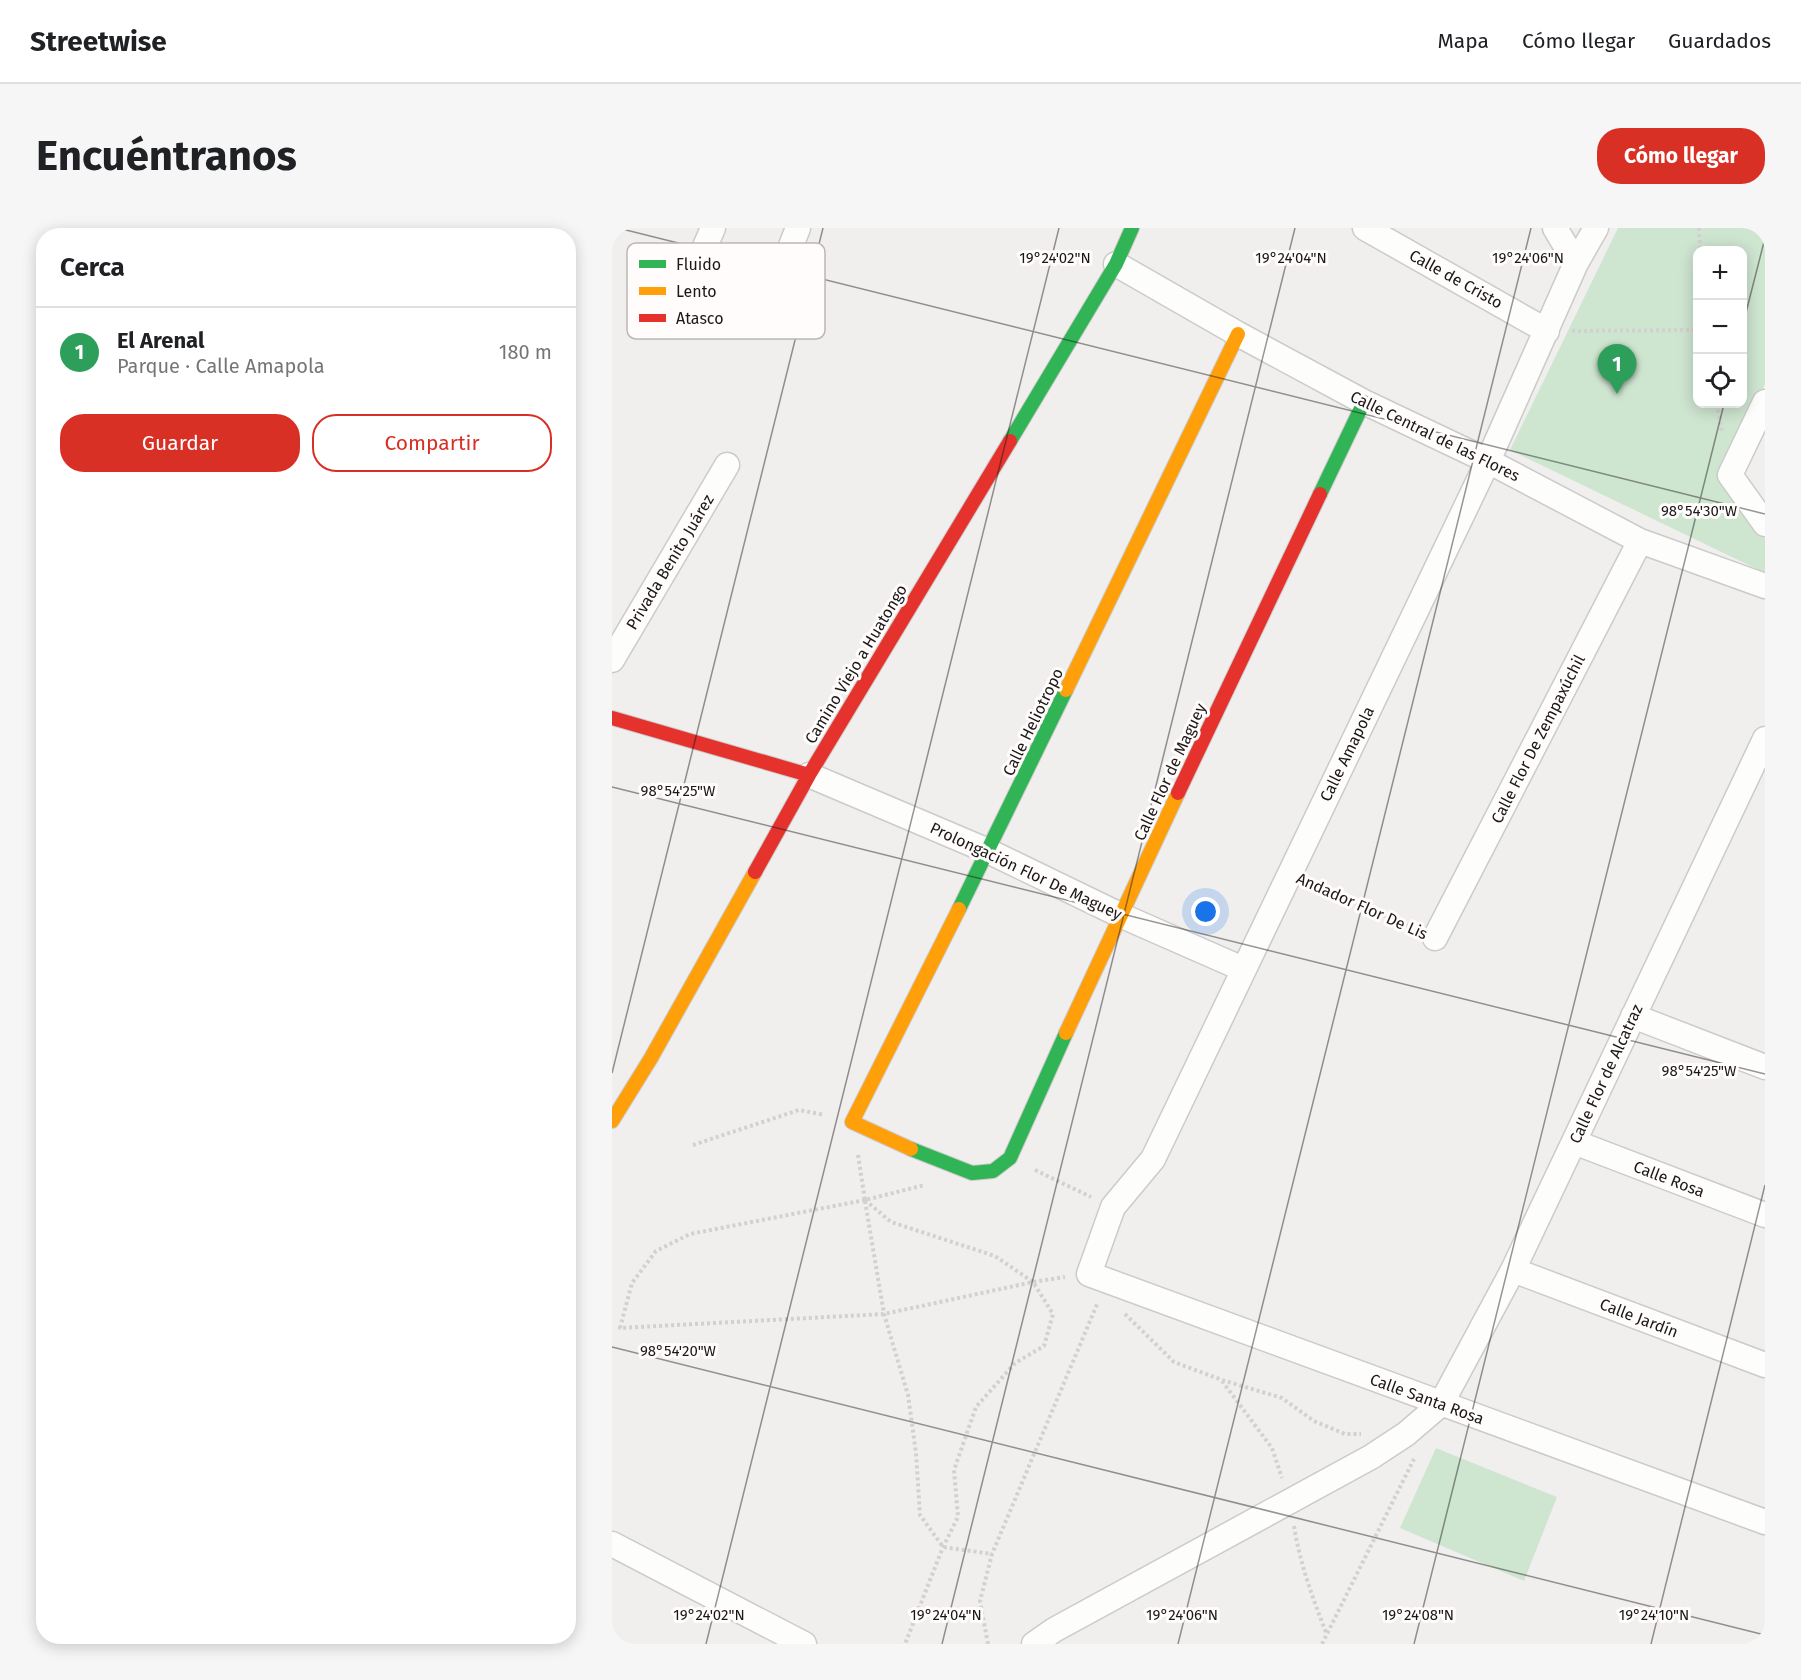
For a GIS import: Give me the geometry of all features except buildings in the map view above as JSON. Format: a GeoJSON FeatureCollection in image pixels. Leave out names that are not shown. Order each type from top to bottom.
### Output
{"type":"FeatureCollection","features":[{"type":"Feature","properties":{"kind":"street"},"geometry":{"type":"LineString","coordinates":[[707,243],[713,228]]}},
{"type":"Feature","properties":{"kind":"street"},"geometry":{"type":"LineString","coordinates":[[792,243],[798,228]]}},
{"type":"Feature","properties":{"kind":"street","name":"Camino Viejo a Huatongo"},"geometry":{"type":"LineString","coordinates":[[612,1120],[651,1058],[809,775],[1116,264],[1132,228]]}},
{"type":"Feature","properties":{"kind":"street","name":"Calle de Cristo"},"geometry":{"type":"LineString","coordinates":[[1365,228],[1548,331]]}},
{"type":"Feature","properties":{"kind":"street"},"geometry":{"type":"LineString","coordinates":[[1555,228],[1576,262]]}},
{"type":"Feature","properties":{"kind":"street","name":"Calle Amapola"},"geometry":{"type":"LineString","coordinates":[[1089,1274],[1113,1207],[1153,1159],[1488,461],[1548,331],[1576,262],[1596,228]]}},
{"type":"Feature","properties":{"kind":"street","name":"Calle Central de las Flores"},"geometry":{"type":"LineString","coordinates":[[1116,264],[1238,334],[1364,402],[1488,461],[1640,541],[1765,586]]}},
{"type":"Feature","properties":{"kind":"street","name":"Calle Heliotropo"},"geometry":{"type":"LineString","coordinates":[[852,1122],[988,851],[1238,334]]}},
{"type":"Feature","properties":{"kind":"street","name":"Calle Flor de Maguey"},"geometry":{"type":"LineString","coordinates":[[1010,1158],[1120,915],[1364,402]]}},
{"type":"Feature","properties":{"kind":"street"},"geometry":{"type":"LineString","coordinates":[[1765,402],[1730,475],[1765,524]]}},
{"type":"Feature","properties":{"kind":"street","name":"Privada Benito Juárez"},"geometry":{"type":"LineString","coordinates":[[612,660],[727,465]]}},
{"type":"Feature","properties":{"kind":"street","name":"Calle Flor De Zempaxúchil"},"geometry":{"type":"LineString","coordinates":[[1435,938],[1640,541]]}},
{"type":"Feature","properties":{"kind":"street"},"geometry":{"type":"LineString","coordinates":[[612,718],[809,775]]}},
{"type":"Feature","properties":{"kind":"street","name":"Calle Flor de Alcatraz"},"geometry":{"type":"LineString","coordinates":[[1441,1404],[1513,1270],[1765,740]]}},
{"type":"Feature","properties":{"kind":"street","name":"Prolongación Flor De Maguey"},"geometry":{"type":"LineString","coordinates":[[809,775],[988,851],[1120,915],[1244,969]]}},
{"type":"Feature","properties":{"kind":"street"},"geometry":{"type":"LineString","coordinates":[[1633,1016],[1764,1064]]}},
{"type":"Feature","properties":{"kind":"street"},"geometry":{"type":"LineString","coordinates":[[852,1122],[972,1173],[993,1172],[1010,1158]]}},
{"type":"Feature","properties":{"kind":"street","name":"Calle Rosa"},"geometry":{"type":"LineString","coordinates":[[1574,1142],[1765,1215]]}},
{"type":"Feature","properties":{"kind":"street","name":"Calle Jardín"},"geometry":{"type":"LineString","coordinates":[[1513,1270],[1765,1365]]}},
{"type":"Feature","properties":{"kind":"street","name":"Calle Santa Rosa"},"geometry":{"type":"LineString","coordinates":[[1089,1274],[1765,1522]]}},
{"type":"Feature","properties":{"kind":"street"},"geometry":{"type":"LineString","coordinates":[[1034,1644],[1054,1630],[1371,1457],[1406,1434],[1441,1404]]}},
{"type":"Feature","properties":{"kind":"street"},"geometry":{"type":"LineString","coordinates":[[612,1544],[804,1644]]}},
{"type":"Feature","properties":{"kind":"path"},"geometry":{"type":"LineString","coordinates":[[1699,228],[1700,246]]}},
{"type":"Feature","properties":{"kind":"path"},"geometry":{"type":"LineString","coordinates":[[1548,331],[1693,330]]}},
{"type":"Feature","properties":{"kind":"path","name":"Andador Flor De Lis"},"geometry":{"type":"LineString","coordinates":[[1290,874],[1435,938]]}},
{"type":"Feature","properties":{"kind":"path"},"geometry":{"type":"LineString","coordinates":[[693,1145],[799,1110],[852,1122],[884,1314],[908,1395],[916,1453],[920,1515],[943,1547],[992,1554]]}},
{"type":"Feature","properties":{"kind":"path"},"geometry":{"type":"LineString","coordinates":[[1010,1158],[1113,1207]]}},
{"type":"Feature","properties":{"kind":"path"},"geometry":{"type":"LineString","coordinates":[[929,1184],[865,1200],[690,1234],[656,1251],[632,1283],[620,1328],[884,1314],[1033,1282],[1089,1274],[1102,1288],[1096,1309],[992,1554],[980,1601],[988,1644]]}},
{"type":"Feature","properties":{"kind":"path"},"geometry":{"type":"LineString","coordinates":[[865,1200],[891,1222],[995,1256],[1033,1282],[1053,1314],[1044,1346],[1015,1363],[976,1407],[954,1470],[958,1517],[943,1547],[905,1644]]}},
{"type":"Feature","properties":{"kind":"path"},"geometry":{"type":"LineString","coordinates":[[1123,1311],[1174,1362],[1222,1380],[1282,1398],[1314,1421],[1345,1434],[1365,1434]]}},
{"type":"Feature","properties":{"kind":"path"},"geometry":{"type":"LineString","coordinates":[[1322,1644],[1415,1457]]}},
{"type":"Feature","properties":{"kind":"green space"},"geometry":{"type":"Polygon","coordinates":[[[1618,228],[1765,228],[1765,384],[1722,473],[1765,539],[1765,573],[1510,450],[1618,228]]]}},
{"type":"Feature","properties":{"kind":"green space"},"geometry":{"type":"Polygon","coordinates":[[[1436,1448],[1557,1497],[1524,1581],[1400,1528],[1436,1448]]]}},
{"type":"Feature","properties":{"kind":"traffic: fast"},"geometry":{"type":"LineString","coordinates":[[1010,441],[1116,264],[1132,228]]}},
{"type":"Feature","properties":{"kind":"traffic: fast"},"geometry":{"type":"LineString","coordinates":[[1320,494],[1364,402]]}},
{"type":"Feature","properties":{"kind":"traffic: fast"},"geometry":{"type":"LineString","coordinates":[[959,909],[1066,690]]}},
{"type":"Feature","properties":{"kind":"traffic: fast"},"geometry":{"type":"LineString","coordinates":[[911,1149],[972,1173],[993,1171],[1010,1158],[1066,1033]]}},
{"type":"Feature","properties":{"kind":"traffic: slow"},"geometry":{"type":"LineString","coordinates":[[1066,690],[1238,334]]}},
{"type":"Feature","properties":{"kind":"traffic: slow"},"geometry":{"type":"LineString","coordinates":[[1066,1033],[1178,793]]}},
{"type":"Feature","properties":{"kind":"traffic: slow"},"geometry":{"type":"LineString","coordinates":[[612,1121],[651,1058],[755,872]]}},
{"type":"Feature","properties":{"kind":"traffic: slow"},"geometry":{"type":"LineString","coordinates":[[911,1149],[852,1122],[959,909]]}},
{"type":"Feature","properties":{"kind":"traffic: jam"},"geometry":{"type":"LineString","coordinates":[[755,872],[809,775],[1010,441]]}},
{"type":"Feature","properties":{"kind":"traffic: jam"},"geometry":{"type":"LineString","coordinates":[[1178,793],[1320,494]]}},
{"type":"Feature","properties":{"kind":"traffic: jam"},"geometry":{"type":"LineString","coordinates":[[612,718],[809,775]]}},
{"type":"Feature","properties":{"kind":"place","name":"El Arenal"},"geometry":{"type":"Point","coordinates":[1617,394]}}]}
